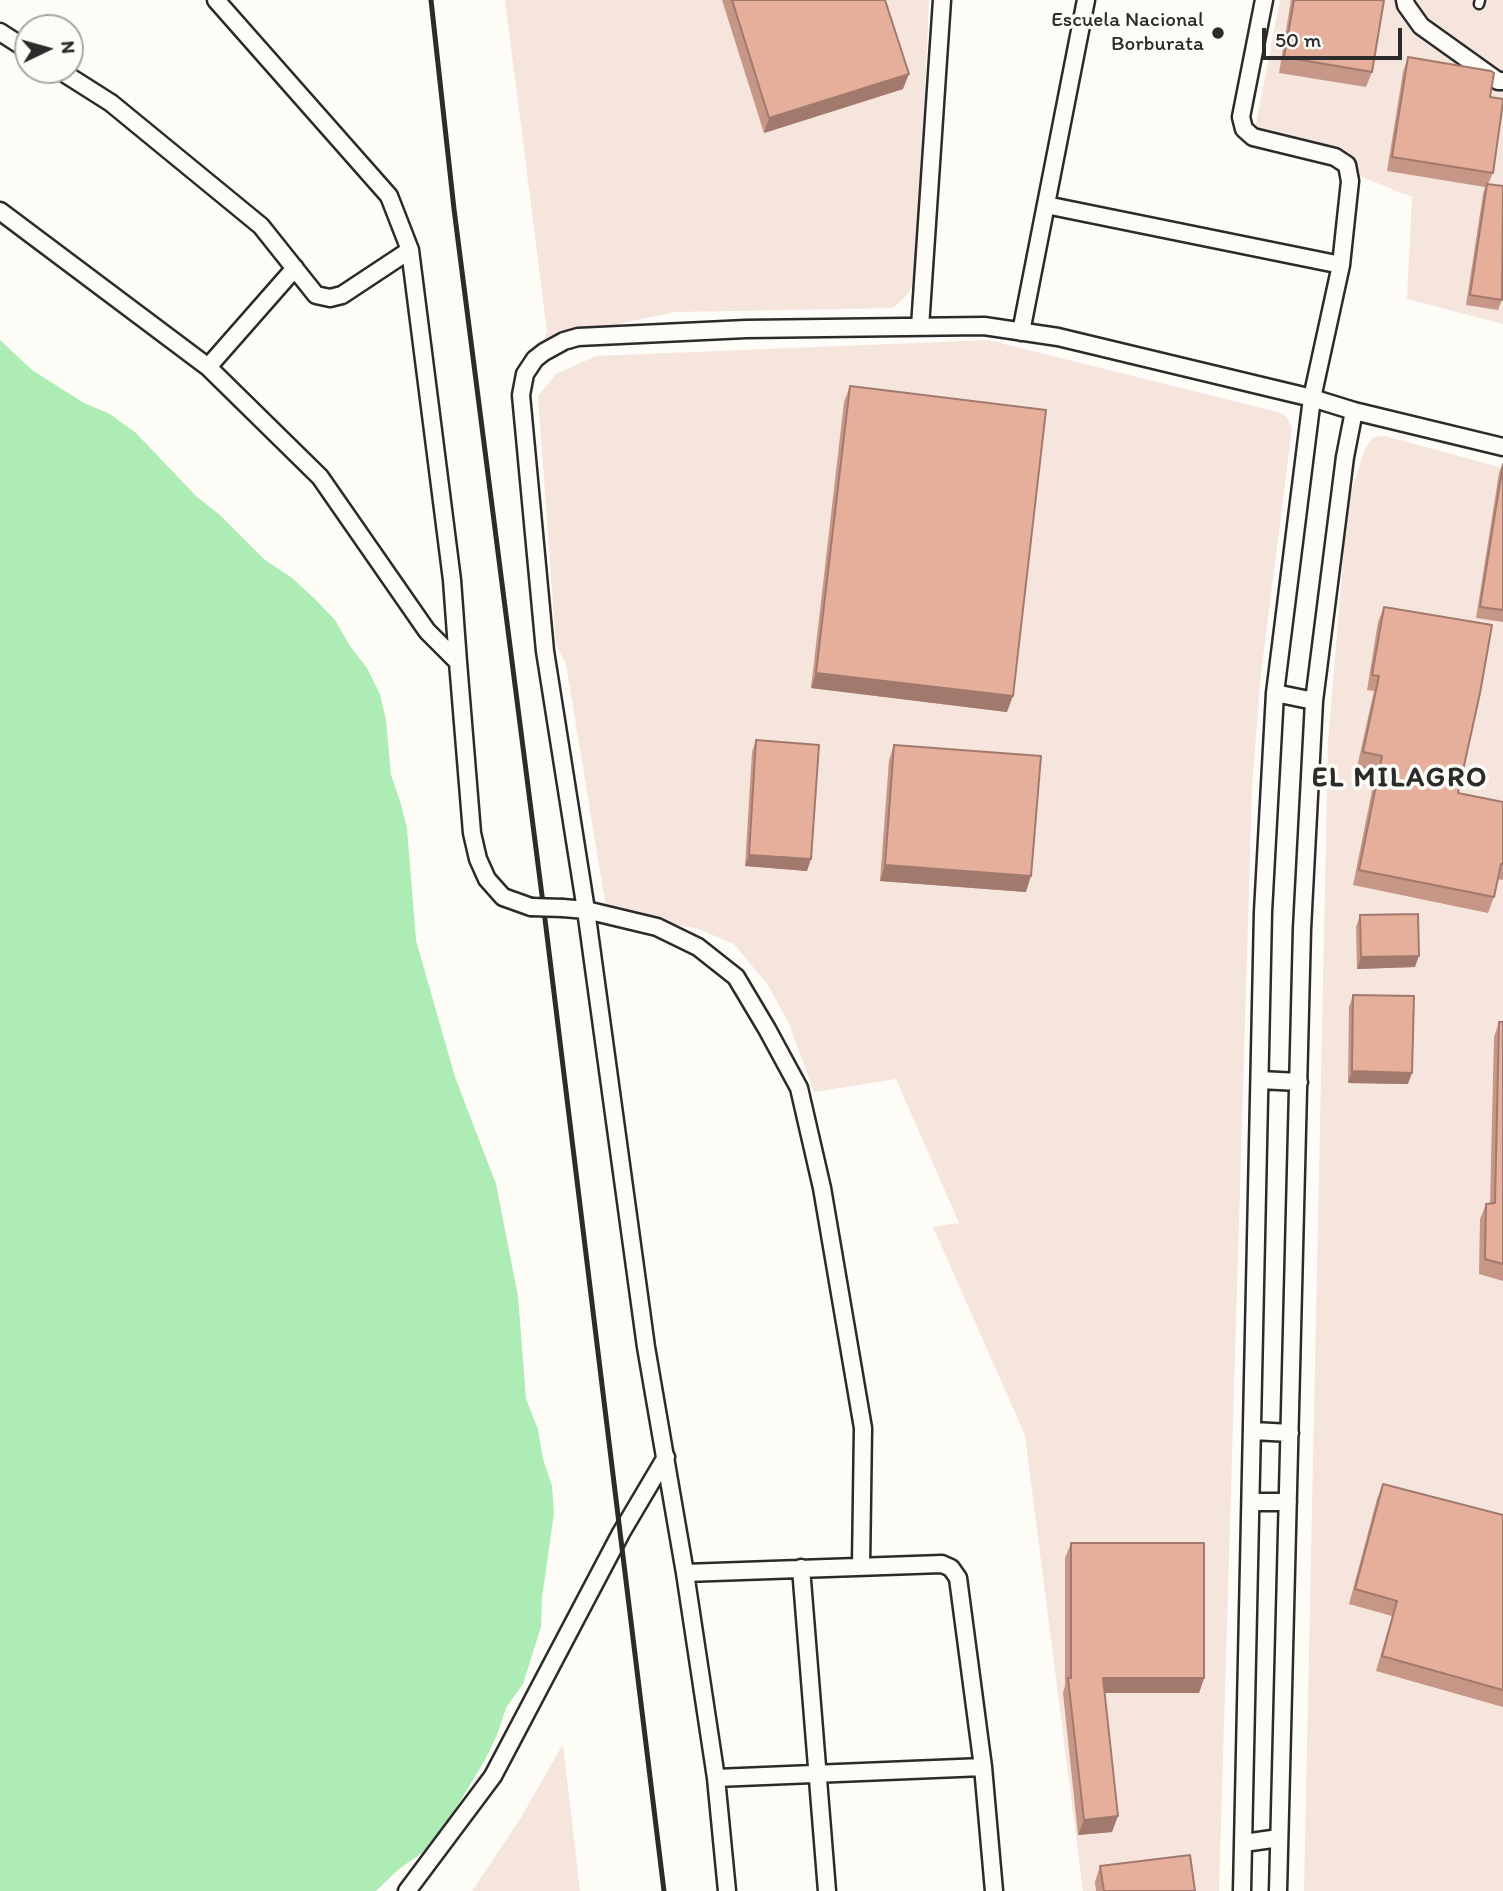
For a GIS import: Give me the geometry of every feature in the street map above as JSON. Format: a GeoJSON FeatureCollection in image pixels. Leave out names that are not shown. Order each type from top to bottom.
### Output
{"type":"FeatureCollection","features":[{"type":"Feature","properties":{"kind":"street"},"geometry":{"type":"LineString","coordinates":[[216,0],[389,195],[410,250],[452,580],[472,833],[478,859],[487,879],[503,897],[531,907],[586,910],[657,927],[698,947],[736,977],[799,1088],[822,1188],[863,1427],[862,1566]]}},
{"type":"Feature","properties":{"kind":"street"},"geometry":{"type":"LineString","coordinates":[[919,327],[942,0]]}},
{"type":"Feature","properties":{"kind":"street"},"geometry":{"type":"LineString","coordinates":[[1021,332],[1086,0]]}},
{"type":"Feature","properties":{"kind":"street"},"geometry":{"type":"LineString","coordinates":[[1242,1891],[1263,912],[1275,693],[1312,398],[1341,265],[1349,181],[1348,165],[1335,157],[1253,137],[1244,130],[1241,117],[1264,0]]}},
{"type":"Feature","properties":{"kind":"street"},"geometry":{"type":"LineString","coordinates":[[1405,0],[1421,26],[1503,81]]}},
{"type":"Feature","properties":{"kind":"street"},"geometry":{"type":"LineString","coordinates":[[82,84],[111,103],[261,226],[316,295],[330,298],[342,295],[410,250]]}},
{"type":"Feature","properties":{"kind":"street"},"geometry":{"type":"LineString","coordinates":[[1046,205],[1341,265]]}},
{"type":"Feature","properties":{"kind":"street"},"geometry":{"type":"LineString","coordinates":[[0,211],[208,367],[320,477],[427,631],[457,662]]}},
{"type":"Feature","properties":{"kind":"street"},"geometry":{"type":"LineString","coordinates":[[208,367],[295,268]]}},
{"type":"Feature","properties":{"kind":"street"},"geometry":{"type":"LineString","coordinates":[[727,1891],[716,1778],[685,1573],[646,1348],[586,910],[545,650],[521,395],[525,374],[534,359],[544,352],[578,337],[746,329],[985,326],[1058,337],[1503,447]]}},
{"type":"Feature","properties":{"kind":"street"},"geometry":{"type":"LineString","coordinates":[[1278,1891],[1302,929],[1314,701],[1345,457],[1354,411]]}},
{"type":"Feature","properties":{"kind":"street"},"geometry":{"type":"LineString","coordinates":[[1275,693],[1314,701]]}},
{"type":"Feature","properties":{"kind":"street"},"geometry":{"type":"LineString","coordinates":[[1260,1080],[1298,1082]]}},
{"type":"Feature","properties":{"kind":"street"},"geometry":{"type":"LineString","coordinates":[[1253,1431],[1290,1433]]}},
{"type":"Feature","properties":{"kind":"street"},"geometry":{"type":"LineString","coordinates":[[407,1891],[493,1776],[621,1533],[666,1457]]}},
{"type":"Feature","properties":{"kind":"street"},"geometry":{"type":"LineString","coordinates":[[1251,1502],[1288,1502]]}},
{"type":"Feature","properties":{"kind":"street"},"geometry":{"type":"LineString","coordinates":[[685,1573],[942,1564],[951,1568],[958,1578],[983,1767],[994,1891]]}},
{"type":"Feature","properties":{"kind":"street"},"geometry":{"type":"LineString","coordinates":[[801,1568],[827,1891]]}},
{"type":"Feature","properties":{"kind":"street"},"geometry":{"type":"LineString","coordinates":[[716,1778],[983,1767]]}},
{"type":"Feature","properties":{"kind":"street"},"geometry":{"type":"LineString","coordinates":[[1244,1843],[1279,1838]]}},
{"type":"Feature","properties":{"kind":"shaded area"},"geometry":{"type":"Polygon","coordinates":[[[505,0],[929,0],[917,280],[907,295],[893,308],[676,312],[631,321],[540,350],[547,331],[505,0]]]}},
{"type":"Feature","properties":{"kind":"shaded area"},"geometry":{"type":"Polygon","coordinates":[[[1280,0],[1503,0],[1503,324],[1407,299],[1412,197],[1254,134],[1280,0]]]}},
{"type":"Feature","properties":{"kind":"shaded area"},"geometry":{"type":"Polygon","coordinates":[[[988,340],[1278,412],[1287,417],[1292,428],[1261,673],[1252,787],[1219,1891],[1083,1891],[1025,1435],[933,1227],[959,1223],[896,1079],[814,1092],[789,1024],[768,985],[734,944],[696,928],[621,917],[606,908],[566,664],[556,645],[538,396],[556,374],[596,356],[988,340]]]}},
{"type":"Feature","properties":{"kind":"shaded area"},"geometry":{"type":"Polygon","coordinates":[[[1385,436],[1503,468],[1503,1891],[1304,1891],[1328,742],[1348,501],[1365,449],[1373,437],[1385,436]]]}},
{"type":"Feature","properties":{"kind":"shaded area"},"geometry":{"type":"Polygon","coordinates":[[[563,1744],[580,1891],[472,1891],[522,1816],[563,1744]]]}},
{"type":"Feature","properties":{"kind":"green space"},"geometry":{"type":"Polygon","coordinates":[[[0,340],[32,370],[84,403],[110,414],[136,433],[196,496],[220,515],[265,560],[291,577],[315,599],[335,620],[367,668],[380,694],[386,720],[391,775],[407,828],[416,940],[455,1077],[496,1184],[518,1296],[526,1399],[538,1429],[543,1459],[552,1486],[554,1513],[542,1598],[541,1627],[523,1684],[506,1708],[485,1760],[441,1833],[422,1853],[399,1869],[376,1891],[0,1891],[0,340]]]}},
{"type":"Feature","properties":{"kind":"building"},"geometry":{"type":"Polygon","coordinates":[[[732,0],[885,0],[909,74],[769,118],[732,0]]]}},
{"type":"Feature","properties":{"kind":"building"},"geometry":{"type":"Polygon","coordinates":[[[1294,0],[1384,0],[1372,72],[1284,57],[1294,0]]]}},
{"type":"Feature","properties":{"kind":"building"},"geometry":{"type":"Polygon","coordinates":[[[1408,57],[1494,73],[1490,97],[1503,99],[1503,102],[1493,173],[1392,157],[1408,57]]]}},
{"type":"Feature","properties":{"kind":"building"},"geometry":{"type":"Polygon","coordinates":[[[1487,184],[1503,186],[1502,300],[1470,295],[1487,184]]]}},
{"type":"Feature","properties":{"kind":"building"},"geometry":{"type":"Polygon","coordinates":[[[850,386],[1046,410],[1013,696],[816,673],[850,386]]]}},
{"type":"Feature","properties":{"kind":"building"},"geometry":{"type":"Polygon","coordinates":[[[1503,464],[1503,610],[1480,607],[1503,464]]]}},
{"type":"Feature","properties":{"kind":"building"},"geometry":{"type":"Polygon","coordinates":[[[1384,607],[1492,625],[1458,793],[1503,802],[1503,864],[1494,897],[1359,870],[1382,756],[1363,752],[1379,676],[1372,675],[1384,607]]]}},
{"type":"Feature","properties":{"kind":"building"},"geometry":{"type":"Polygon","coordinates":[[[756,740],[819,745],[811,859],[749,855],[756,740]]]}},
{"type":"Feature","properties":{"kind":"building"},"geometry":{"type":"Polygon","coordinates":[[[894,745],[1041,756],[1031,876],[885,865],[894,745]]]}},
{"type":"Feature","properties":{"kind":"building"},"geometry":{"type":"Polygon","coordinates":[[[1418,914],[1419,956],[1361,957],[1360,915],[1418,914]]]}},
{"type":"Feature","properties":{"kind":"building"},"geometry":{"type":"Polygon","coordinates":[[[1353,995],[1414,996],[1412,1073],[1352,1071],[1353,995]]]}},
{"type":"Feature","properties":{"kind":"building"},"geometry":{"type":"Polygon","coordinates":[[[1499,1022],[1503,1022],[1503,1264],[1485,1259],[1486,1204],[1495,1203],[1499,1022]]]}},
{"type":"Feature","properties":{"kind":"building"},"geometry":{"type":"Polygon","coordinates":[[[1383,1484],[1503,1515],[1503,1690],[1382,1656],[1397,1601],[1355,1589],[1383,1484]]]}},
{"type":"Feature","properties":{"kind":"building"},"geometry":{"type":"Polygon","coordinates":[[[1071,1543],[1204,1543],[1204,1678],[1103,1678],[1118,1816],[1084,1820],[1068,1678],[1071,1678],[1071,1543]]]}},
{"type":"Feature","properties":{"kind":"building"},"geometry":{"type":"Polygon","coordinates":[[[1190,1855],[1195,1891],[1104,1891],[1100,1866],[1190,1855]]]}},
{"type":"Feature","properties":{"kind":"railway"},"geometry":{"type":"LineString","coordinates":[[431,0],[454,209],[544,911],[664,1891]]}},
{"type":"Feature","properties":{"kind":"place","name":"Escuela Nacional Borburata"},"geometry":{"type":"Point","coordinates":[1218,33]}},
{"type":"Feature","properties":{"kind":"district","name":"EL MILAGRO"},"geometry":{"type":"Point","coordinates":[1400,779]}}]}
